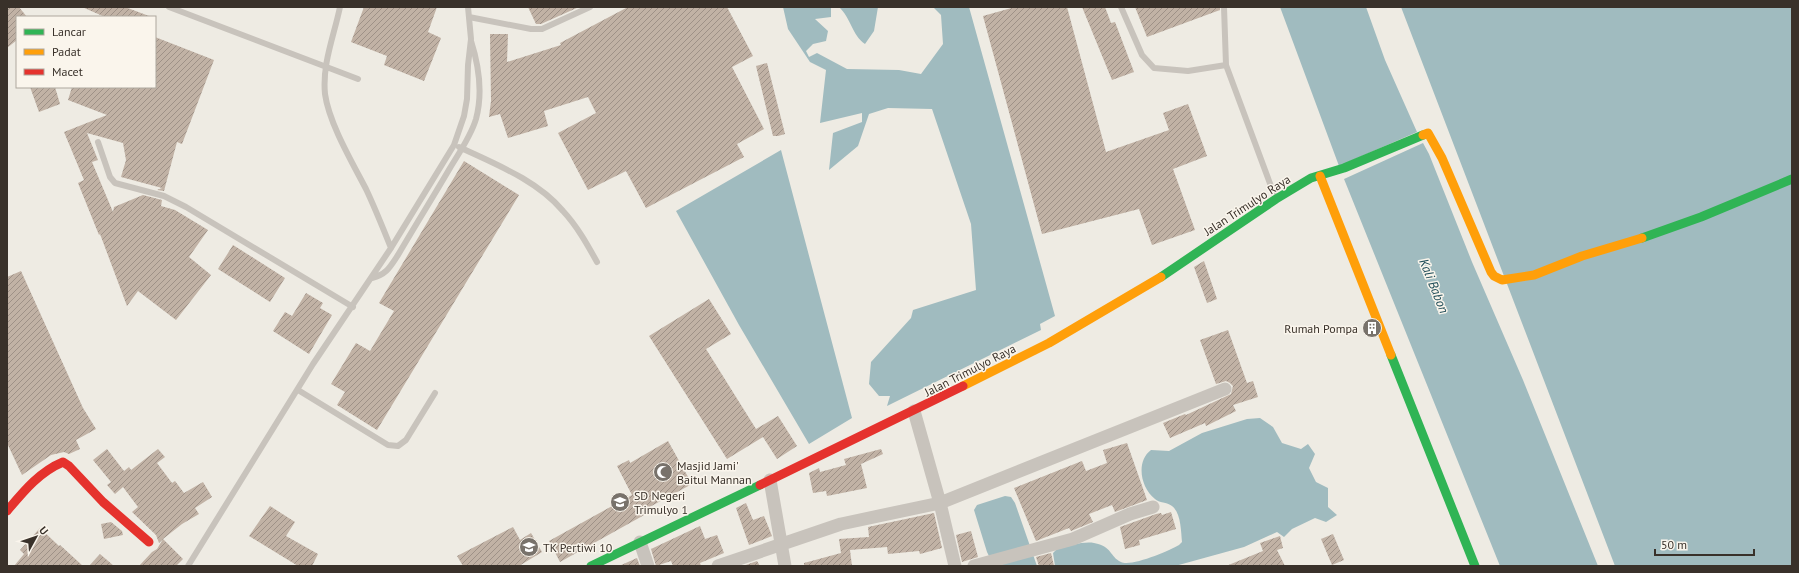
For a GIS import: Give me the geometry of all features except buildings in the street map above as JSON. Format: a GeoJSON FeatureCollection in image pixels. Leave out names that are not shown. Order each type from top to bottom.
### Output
{"type":"FeatureCollection","features":[{"type":"Feature","properties":{"kind":"street","name":"Jalan Trimulyo Raya"},"geometry":{"type":"LineString","coordinates":[[591,566],[914,411],[1049,343],[1148,286],[1276,199],[1311,178],[1344,168],[1421,136],[1428,134],[1442,158],[1491,272],[1498,279],[1502,280],[1534,275],[1582,256],[1695,220],[1792,179]]}},
{"type":"Feature","properties":{"kind":"street"},"geometry":{"type":"LineString","coordinates":[[1320,176],[1475,566]]}},
{"type":"Feature","properties":{"kind":"street"},"geometry":{"type":"LineString","coordinates":[[718,566],[781,543],[841,524],[940,503],[1225,388]]}},
{"type":"Feature","properties":{"kind":"street"},"geometry":{"type":"LineString","coordinates":[[914,411],[940,503],[955,566]]}},
{"type":"Feature","properties":{"kind":"street"},"geometry":{"type":"LineString","coordinates":[[7,511],[29,486],[56,464],[63,462],[69,466],[103,502],[149,542]]}},
{"type":"Feature","properties":{"kind":"street"},"geometry":{"type":"LineString","coordinates":[[770,480],[785,566]]}},
{"type":"Feature","properties":{"kind":"street"},"geometry":{"type":"LineString","coordinates":[[974,566],[1033,548],[1073,539],[1130,514],[1153,507]]}},
{"type":"Feature","properties":{"kind":"street"},"geometry":{"type":"LineString","coordinates":[[640,542],[648,566]]}},
{"type":"Feature","properties":{"kind":"lane"},"geometry":{"type":"LineString","coordinates":[[169,7],[358,79]]}},
{"type":"Feature","properties":{"kind":"lane"},"geometry":{"type":"LineString","coordinates":[[340,7],[325,66],[325,94],[329,110],[391,248]]}},
{"type":"Feature","properties":{"kind":"lane"},"geometry":{"type":"LineString","coordinates":[[372,278],[381,276],[388,270],[462,149],[476,121],[479,104],[477,60],[471,40],[468,7]]}},
{"type":"Feature","properties":{"kind":"lane"},"geometry":{"type":"LineString","coordinates":[[469,17],[531,29],[542,29],[590,7]]}},
{"type":"Feature","properties":{"kind":"lane"},"geometry":{"type":"LineString","coordinates":[[1121,7],[1142,56],[1154,68],[1188,71],[1226,65]]}},
{"type":"Feature","properties":{"kind":"lane"},"geometry":{"type":"LineString","coordinates":[[1224,7],[1226,65],[1276,199]]}},
{"type":"Feature","properties":{"kind":"lane"},"geometry":{"type":"LineString","coordinates":[[188,566],[298,390],[391,248],[454,145],[464,116],[467,98],[468,65],[471,40]]}},
{"type":"Feature","properties":{"kind":"lane"},"geometry":{"type":"LineString","coordinates":[[98,142],[110,177],[115,183],[164,196],[186,207],[353,307]]}},
{"type":"Feature","properties":{"kind":"lane"},"geometry":{"type":"LineString","coordinates":[[454,145],[529,182],[544,193],[563,211],[584,240],[597,262]]}},
{"type":"Feature","properties":{"kind":"lane"},"geometry":{"type":"LineString","coordinates":[[298,390],[388,445],[398,446],[406,440],[435,393]]}},
{"type":"Feature","properties":{"kind":"water"},"geometry":{"type":"Polygon","coordinates":[[[783,7],[831,7],[831,17],[815,19],[828,31],[826,41],[813,44],[806,51],[809,57],[817,53],[847,69],[899,70],[921,74],[943,44],[941,15],[933,7],[969,7],[1055,316],[1040,324],[1041,330],[887,406],[890,396],[879,396],[869,384],[871,362],[911,318],[913,310],[976,290],[971,224],[932,109],[888,108],[869,114],[858,146],[829,170],[833,133],[862,122],[862,113],[820,123],[826,70],[810,62],[788,29],[783,7]]]}},
{"type":"Feature","properties":{"kind":"water"},"geometry":{"type":"Polygon","coordinates":[[[839,7],[878,7],[874,31],[865,44],[857,36],[843,11],[839,7]]]}},
{"type":"Feature","properties":{"kind":"water"},"geometry":{"type":"Polygon","coordinates":[[[1280,7],[1366,7],[1385,60],[1417,132],[1339,166],[1280,7]]]}},
{"type":"Feature","properties":{"kind":"water"},"geometry":{"type":"Polygon","coordinates":[[[1401,7],[1792,7],[1792,566],[1615,566],[1401,7]]]}},
{"type":"Feature","properties":{"kind":"water","name":"Kali Babon"},"geometry":{"type":"Polygon","coordinates":[[[1423,143],[1429,154],[1472,262],[1523,380],[1598,566],[1500,566],[1344,179],[1423,143]]]}},
{"type":"Feature","properties":{"kind":"water"},"geometry":{"type":"Polygon","coordinates":[[[781,150],[852,418],[809,444],[739,325],[676,211],[781,150]]]}},
{"type":"Feature","properties":{"kind":"water"},"geometry":{"type":"Polygon","coordinates":[[[1260,418],[1273,427],[1282,443],[1301,449],[1308,444],[1315,454],[1309,468],[1316,482],[1328,488],[1328,507],[1337,515],[1326,522],[1315,518],[1292,529],[1284,537],[1277,532],[1244,547],[1175,566],[1055,566],[1053,553],[1058,548],[1081,543],[1100,544],[1108,549],[1117,560],[1126,563],[1150,558],[1179,545],[1182,542],[1180,522],[1175,509],[1170,505],[1155,499],[1146,488],[1143,481],[1142,467],[1146,455],[1151,450],[1169,451],[1202,433],[1247,419],[1260,418]]]}},
{"type":"Feature","properties":{"kind":"water"},"geometry":{"type":"Polygon","coordinates":[[[1005,496],[1011,497],[1015,503],[1037,566],[994,566],[987,552],[974,510],[977,505],[1005,496]]]}},
{"type":"Feature","properties":{"kind":"traffic: fast"},"geometry":{"type":"LineString","coordinates":[[1161,277],[1276,199],[1311,178],[1344,168],[1423,135]]}},
{"type":"Feature","properties":{"kind":"traffic: fast"},"geometry":{"type":"LineString","coordinates":[[1642,238],[1701,217],[1792,179]]}},
{"type":"Feature","properties":{"kind":"traffic: fast"},"geometry":{"type":"LineString","coordinates":[[1391,355],[1475,566]]}},
{"type":"Feature","properties":{"kind":"traffic: fast"},"geometry":{"type":"LineString","coordinates":[[591,566],[760,485]]}},
{"type":"Feature","properties":{"kind":"traffic: slow"},"geometry":{"type":"LineString","coordinates":[[1423,135],[1428,133],[1442,158],[1491,272],[1494,276],[1502,280],[1534,275],[1582,256],[1642,238]]}},
{"type":"Feature","properties":{"kind":"traffic: slow"},"geometry":{"type":"LineString","coordinates":[[1320,176],[1391,355]]}},
{"type":"Feature","properties":{"kind":"traffic: slow"},"geometry":{"type":"LineString","coordinates":[[963,386],[1049,343],[1161,277]]}},
{"type":"Feature","properties":{"kind":"traffic: jam"},"geometry":{"type":"LineString","coordinates":[[760,485],[963,386]]}},
{"type":"Feature","properties":{"kind":"traffic: jam"},"geometry":{"type":"LineString","coordinates":[[7,511],[25,490],[39,477],[46,471],[63,462],[69,466],[103,502],[149,542]]}},
{"type":"Feature","properties":{"kind":"place","name":"Rumah Pompa"},"geometry":{"type":"Point","coordinates":[1372,328]}},
{"type":"Feature","properties":{"kind":"place","name":"Masjid Jami' Baitul Mannan"},"geometry":{"type":"Point","coordinates":[663,472]}},
{"type":"Feature","properties":{"kind":"place","name":"SD Negeri Trimulyo 1"},"geometry":{"type":"Point","coordinates":[620,502]}},
{"type":"Feature","properties":{"kind":"place","name":"TK Pertiwi 10"},"geometry":{"type":"Point","coordinates":[529,547]}}]}
